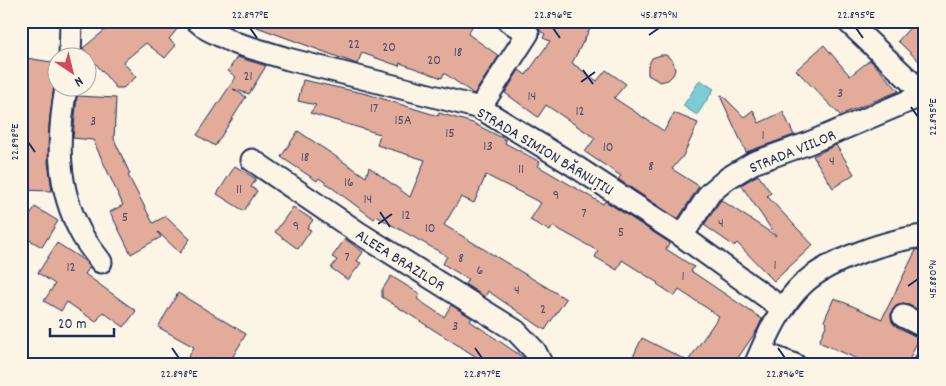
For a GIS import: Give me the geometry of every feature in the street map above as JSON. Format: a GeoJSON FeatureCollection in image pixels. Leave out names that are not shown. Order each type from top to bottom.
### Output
{"type":"FeatureCollection","features":[{"type":"Feature","properties":{"kind":"street"},"geometry":{"type":"LineString","coordinates":[[70,48],[71,21]]}},
{"type":"Feature","properties":{"kind":"street","name":"STRADA SIMION BĂRNUȚIU"},"geometry":{"type":"LineString","coordinates":[[197,21],[207,29],[236,43],[288,59],[480,108],[570,163],[682,236],[782,308]]}},
{"type":"Feature","properties":{"kind":"street"},"geometry":{"type":"LineString","coordinates":[[480,108],[532,27],[508,21]]}},
{"type":"Feature","properties":{"kind":"street"},"geometry":{"type":"LineString","coordinates":[[847,21],[924,94]]}},
{"type":"Feature","properties":{"kind":"street","name":"STRADA VIILOR"},"geometry":{"type":"LineString","coordinates":[[682,236],[710,192],[728,178],[753,163],[809,143],[924,94]]}},
{"type":"Feature","properties":{"kind":"street"},"geometry":{"type":"LineString","coordinates":[[64,98],[59,152],[61,175],[72,215],[81,235],[100,262]]}},
{"type":"Feature","properties":{"kind":"street","name":"ALEEA BRAZILOR"},"geometry":{"type":"LineString","coordinates":[[252,160],[359,233],[516,331],[535,351],[542,365]]}},
{"type":"Feature","properties":{"kind":"street"},"geometry":{"type":"LineString","coordinates":[[795,365],[758,358],[782,308],[805,282],[830,267],[869,248],[925,236]]}},
{"type":"Feature","properties":{"kind":"street"},"geometry":{"type":"LineString","coordinates":[[903,316],[925,327]]}},
{"type":"Feature","properties":{"kind":"water"},"geometry":{"type":"Polygon","coordinates":[[[700,80],[714,89],[697,115],[683,106],[700,80]]]}},
{"type":"Feature","properties":{"kind":"building"},"geometry":{"type":"Polygon","coordinates":[[[116,21],[184,21],[169,39],[176,45],[165,58],[146,43],[123,62],[136,77],[123,88],[116,88],[98,66],[98,48],[83,48],[116,21]]]}},
{"type":"Feature","properties":{"kind":"building"},"geometry":{"type":"Polygon","coordinates":[[[247,21],[475,21],[468,34],[499,56],[474,94],[444,73],[442,78],[400,63],[399,66],[362,53],[357,64],[246,23],[247,21]]]}},
{"type":"Feature","properties":{"kind":"building"},"geometry":{"type":"Polygon","coordinates":[[[533,21],[594,21],[572,63],[597,81],[606,70],[626,84],[614,98],[664,131],[674,113],[698,123],[683,156],[672,169],[699,186],[678,219],[618,179],[621,176],[585,152],[595,138],[546,105],[538,117],[505,93],[519,70],[526,75],[550,41],[543,38],[545,34],[540,31],[533,21]]]}},
{"type":"Feature","properties":{"kind":"building"},"geometry":{"type":"Polygon","coordinates":[[[916,21],[925,21],[925,67],[898,41],[916,21]]]}},
{"type":"Feature","properties":{"kind":"building"},"geometry":{"type":"Polygon","coordinates":[[[824,45],[850,76],[870,60],[899,91],[840,115],[796,70],[824,45]]]}},
{"type":"Feature","properties":{"kind":"building"},"geometry":{"type":"Polygon","coordinates":[[[666,55],[673,61],[675,70],[668,80],[660,82],[648,75],[648,66],[652,58],[666,55]]]}},
{"type":"Feature","properties":{"kind":"building"},"geometry":{"type":"Polygon","coordinates":[[[237,57],[266,66],[249,94],[233,89],[246,97],[215,146],[197,135],[236,77],[228,71],[237,57]]]}},
{"type":"Feature","properties":{"kind":"building"},"geometry":{"type":"Polygon","coordinates":[[[26,58],[48,61],[48,98],[52,98],[49,125],[48,162],[52,191],[21,190],[21,82],[26,58]]]}},
{"type":"Feature","properties":{"kind":"building"},"geometry":{"type":"Polygon","coordinates":[[[303,80],[367,94],[438,116],[439,113],[473,123],[506,140],[505,143],[540,162],[538,166],[603,204],[605,201],[670,243],[666,249],[694,267],[691,271],[762,319],[757,330],[733,365],[629,365],[642,338],[688,361],[719,316],[679,290],[675,296],[622,260],[617,270],[595,257],[598,251],[553,226],[550,231],[530,220],[541,203],[486,175],[474,203],[461,197],[444,225],[566,299],[545,330],[488,291],[485,297],[465,284],[468,279],[443,264],[447,256],[376,216],[374,219],[319,178],[317,181],[281,157],[298,131],[366,177],[369,167],[410,197],[425,160],[377,145],[380,134],[310,113],[316,105],[298,101],[303,80]]]}},
{"type":"Feature","properties":{"kind":"building"},"geometry":{"type":"Polygon","coordinates":[[[722,95],[744,117],[753,110],[759,123],[783,112],[794,135],[746,152],[720,96],[722,95]]]}},
{"type":"Feature","properties":{"kind":"building"},"geometry":{"type":"Polygon","coordinates":[[[77,98],[116,98],[114,139],[130,174],[128,175],[153,223],[166,216],[190,239],[180,253],[158,232],[161,237],[131,254],[110,212],[123,205],[93,140],[73,138],[77,98]]]}},
{"type":"Feature","properties":{"kind":"building"},"geometry":{"type":"Polygon","coordinates":[[[836,145],[854,174],[833,188],[813,156],[836,145]]]}},
{"type":"Feature","properties":{"kind":"building"},"geometry":{"type":"Polygon","coordinates":[[[235,166],[256,179],[251,187],[257,191],[244,211],[217,194],[235,166]]]}},
{"type":"Feature","properties":{"kind":"building"},"geometry":{"type":"Polygon","coordinates":[[[758,175],[771,193],[767,196],[813,245],[774,281],[737,243],[734,246],[704,225],[721,200],[776,236],[741,185],[758,175]]]}},
{"type":"Feature","properties":{"kind":"building"},"geometry":{"type":"Polygon","coordinates":[[[35,207],[58,221],[42,247],[21,235],[21,231],[35,207]]]}},
{"type":"Feature","properties":{"kind":"building"},"geometry":{"type":"Polygon","coordinates":[[[293,207],[313,220],[307,228],[311,230],[298,249],[275,232],[293,207]]]}},
{"type":"Feature","properties":{"kind":"building"},"geometry":{"type":"Polygon","coordinates":[[[345,239],[363,252],[357,261],[361,263],[348,280],[331,268],[337,260],[332,257],[345,239]]]}},
{"type":"Feature","properties":{"kind":"building"},"geometry":{"type":"Polygon","coordinates":[[[57,243],[85,261],[90,267],[85,274],[136,311],[124,327],[103,312],[96,322],[67,302],[61,311],[44,301],[55,284],[38,273],[57,243]]]}},
{"type":"Feature","properties":{"kind":"building"},"geometry":{"type":"Polygon","coordinates":[[[925,249],[925,313],[909,305],[902,304],[896,306],[891,316],[892,322],[897,327],[919,338],[907,365],[871,365],[819,342],[827,323],[824,321],[834,298],[882,319],[916,250],[925,249]]]}},
{"type":"Feature","properties":{"kind":"building"},"geometry":{"type":"Polygon","coordinates":[[[391,276],[420,294],[417,299],[444,317],[451,305],[472,318],[470,321],[524,358],[528,365],[489,365],[382,297],[382,290],[391,276]]]}},
{"type":"Feature","properties":{"kind":"building"},"geometry":{"type":"Polygon","coordinates":[[[178,293],[246,334],[228,365],[222,365],[210,358],[206,365],[184,365],[194,347],[158,327],[178,293]]]}}]}
